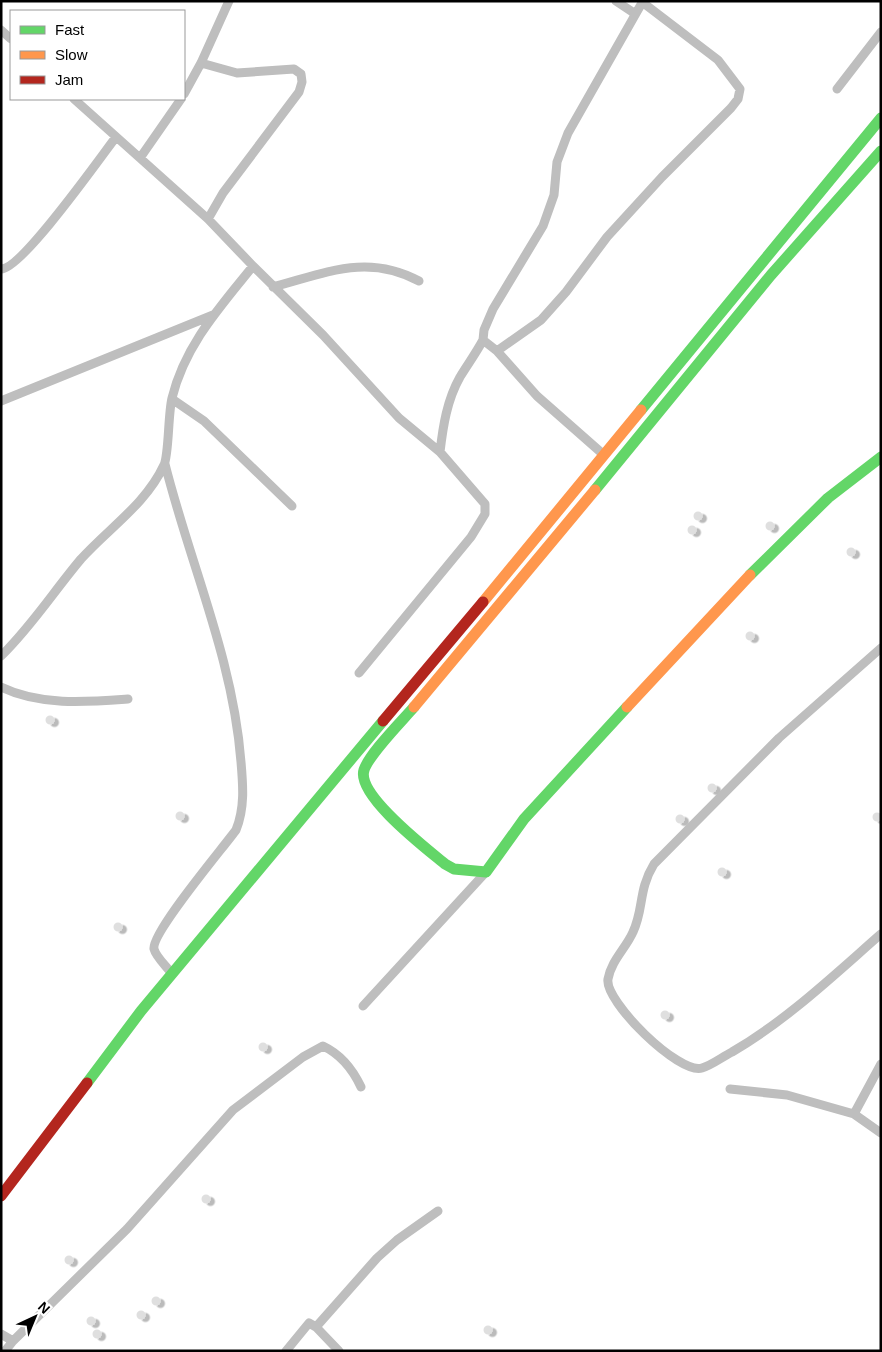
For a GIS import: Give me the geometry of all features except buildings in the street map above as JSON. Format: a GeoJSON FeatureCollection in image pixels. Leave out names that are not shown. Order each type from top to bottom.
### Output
{"type":"FeatureCollection","features":[{"type":"Feature","properties":{"kind":"street"},"geometry":{"type":"LineString","coordinates":[[188,78],[201,63],[230,1]]}},
{"type":"Feature","properties":{"kind":"street"},"geometry":{"type":"LineString","coordinates":[[616,1],[634,13]]}},
{"type":"Feature","properties":{"kind":"street"},"geometry":{"type":"LineString","coordinates":[[440,452],[443,425],[449,401],[460,378],[483,340],[484,330],[493,309],[543,226],[554,196],[557,162],[568,133],[642,1],[718,60],[740,89],[738,99],[721,120],[662,177],[607,237],[566,292],[541,320],[528,331],[497,351]]}},
{"type":"Feature","properties":{"kind":"street"},"geometry":{"type":"LineString","coordinates":[[837,89],[881,32]]}},
{"type":"Feature","properties":{"kind":"street"},"geometry":{"type":"LineString","coordinates":[[201,63],[237,73],[294,69],[301,74],[302,82],[299,92],[223,193],[208,219]]}},
{"type":"Feature","properties":{"kind":"street"},"geometry":{"type":"LineString","coordinates":[[75,100],[208,219],[273,287],[323,335],[400,418],[440,452],[485,504],[485,514],[471,536],[359,673]]}},
{"type":"Feature","properties":{"kind":"street"},"geometry":{"type":"LineString","coordinates":[[140,158],[180,100]]}},
{"type":"Feature","properties":{"kind":"street"},"geometry":{"type":"LineString","coordinates":[[1,1196],[90,1076],[172,974],[604,455],[881,118]]}},
{"type":"Feature","properties":{"kind":"street"},"geometry":{"type":"LineString","coordinates":[[1,269],[6,269],[17,262],[45,230],[116,137]]}},
{"type":"Feature","properties":{"kind":"street"},"geometry":{"type":"LineString","coordinates":[[486,872],[454,869],[428,850],[367,789],[363,778],[364,768],[562,531],[740,312],[881,151]]}},
{"type":"Feature","properties":{"kind":"street"},"geometry":{"type":"LineString","coordinates":[[273,287],[344,268],[366,265],[405,274],[419,282]]}},
{"type":"Feature","properties":{"kind":"street"},"geometry":{"type":"LineString","coordinates":[[172,974],[154,952],[154,945],[167,920],[236,830],[241,818],[243,787],[239,734],[228,674],[165,464],[172,399],[188,352],[213,315],[253,266]]}},
{"type":"Feature","properties":{"kind":"street"},"geometry":{"type":"LineString","coordinates":[[1,401],[213,315]]}},
{"type":"Feature","properties":{"kind":"street"},"geometry":{"type":"LineString","coordinates":[[483,340],[497,351],[537,396],[604,455]]}},
{"type":"Feature","properties":{"kind":"street"},"geometry":{"type":"LineString","coordinates":[[172,399],[204,421],[292,506]]}},
{"type":"Feature","properties":{"kind":"street"},"geometry":{"type":"LineString","coordinates":[[363,1006],[486,872],[524,819],[738,586],[828,498],[881,457]]}},
{"type":"Feature","properties":{"kind":"street"},"geometry":{"type":"LineString","coordinates":[[1,656],[100,538],[138,505],[165,464]]}},
{"type":"Feature","properties":{"kind":"street"},"geometry":{"type":"LineString","coordinates":[[550,519],[562,531]]}},
{"type":"Feature","properties":{"kind":"street"},"geometry":{"type":"LineString","coordinates":[[881,648],[779,738],[654,864],[643,887],[634,931],[615,960],[607,980],[610,991],[618,1004],[658,1046],[689,1068],[701,1069],[757,1037],[881,934]]}},
{"type":"Feature","properties":{"kind":"street"},"geometry":{"type":"LineString","coordinates":[[1,687],[42,698],[76,703],[128,699]]}},
{"type":"Feature","properties":{"kind":"street"},"geometry":{"type":"LineString","coordinates":[[5,1351],[12,1341],[127,1229],[233,1110],[303,1056],[323,1046],[334,1051],[351,1070],[361,1087]]}},
{"type":"Feature","properties":{"kind":"street"},"geometry":{"type":"LineString","coordinates":[[854,1114],[881,1064]]}},
{"type":"Feature","properties":{"kind":"street"},"geometry":{"type":"LineString","coordinates":[[730,1089],[787,1095],[854,1114],[881,1133]]}},
{"type":"Feature","properties":{"kind":"street"},"geometry":{"type":"LineString","coordinates":[[316,1327],[377,1258],[397,1240],[438,1211]]}},
{"type":"Feature","properties":{"kind":"street"},"geometry":{"type":"LineString","coordinates":[[286,1351],[308,1323],[316,1327],[339,1351]]}},
{"type":"Feature","properties":{"kind":"street"},"geometry":{"type":"LineString","coordinates":[[1,1334],[12,1341]]}},
{"type":"Feature","properties":{"kind":"traffic: fast"},"geometry":{"type":"LineString","coordinates":[[641,410],[881,118]]}},
{"type":"Feature","properties":{"kind":"traffic: fast"},"geometry":{"type":"LineString","coordinates":[[595,490],[771,275],[881,151]]}},
{"type":"Feature","properties":{"kind":"traffic: fast"},"geometry":{"type":"LineString","coordinates":[[750,575],[828,498],[881,457]]}},
{"type":"Feature","properties":{"kind":"traffic: fast"},"geometry":{"type":"LineString","coordinates":[[414,707],[372,755],[364,770],[364,781],[381,807],[409,834],[445,864],[454,869],[486,872],[524,819],[627,707]]}},
{"type":"Feature","properties":{"kind":"traffic: fast"},"geometry":{"type":"LineString","coordinates":[[87,1083],[141,1011],[383,721]]}},
{"type":"Feature","properties":{"kind":"traffic: slow"},"geometry":{"type":"LineString","coordinates":[[483,602],[641,410]]}},
{"type":"Feature","properties":{"kind":"traffic: slow"},"geometry":{"type":"LineString","coordinates":[[414,707],[595,490]]}},
{"type":"Feature","properties":{"kind":"traffic: slow"},"geometry":{"type":"LineString","coordinates":[[627,707],[750,575]]}},
{"type":"Feature","properties":{"kind":"traffic: jam"},"geometry":{"type":"LineString","coordinates":[[383,721],[483,602]]}},
{"type":"Feature","properties":{"kind":"traffic: jam"},"geometry":{"type":"LineString","coordinates":[[1,1196],[87,1083]]}}]}
